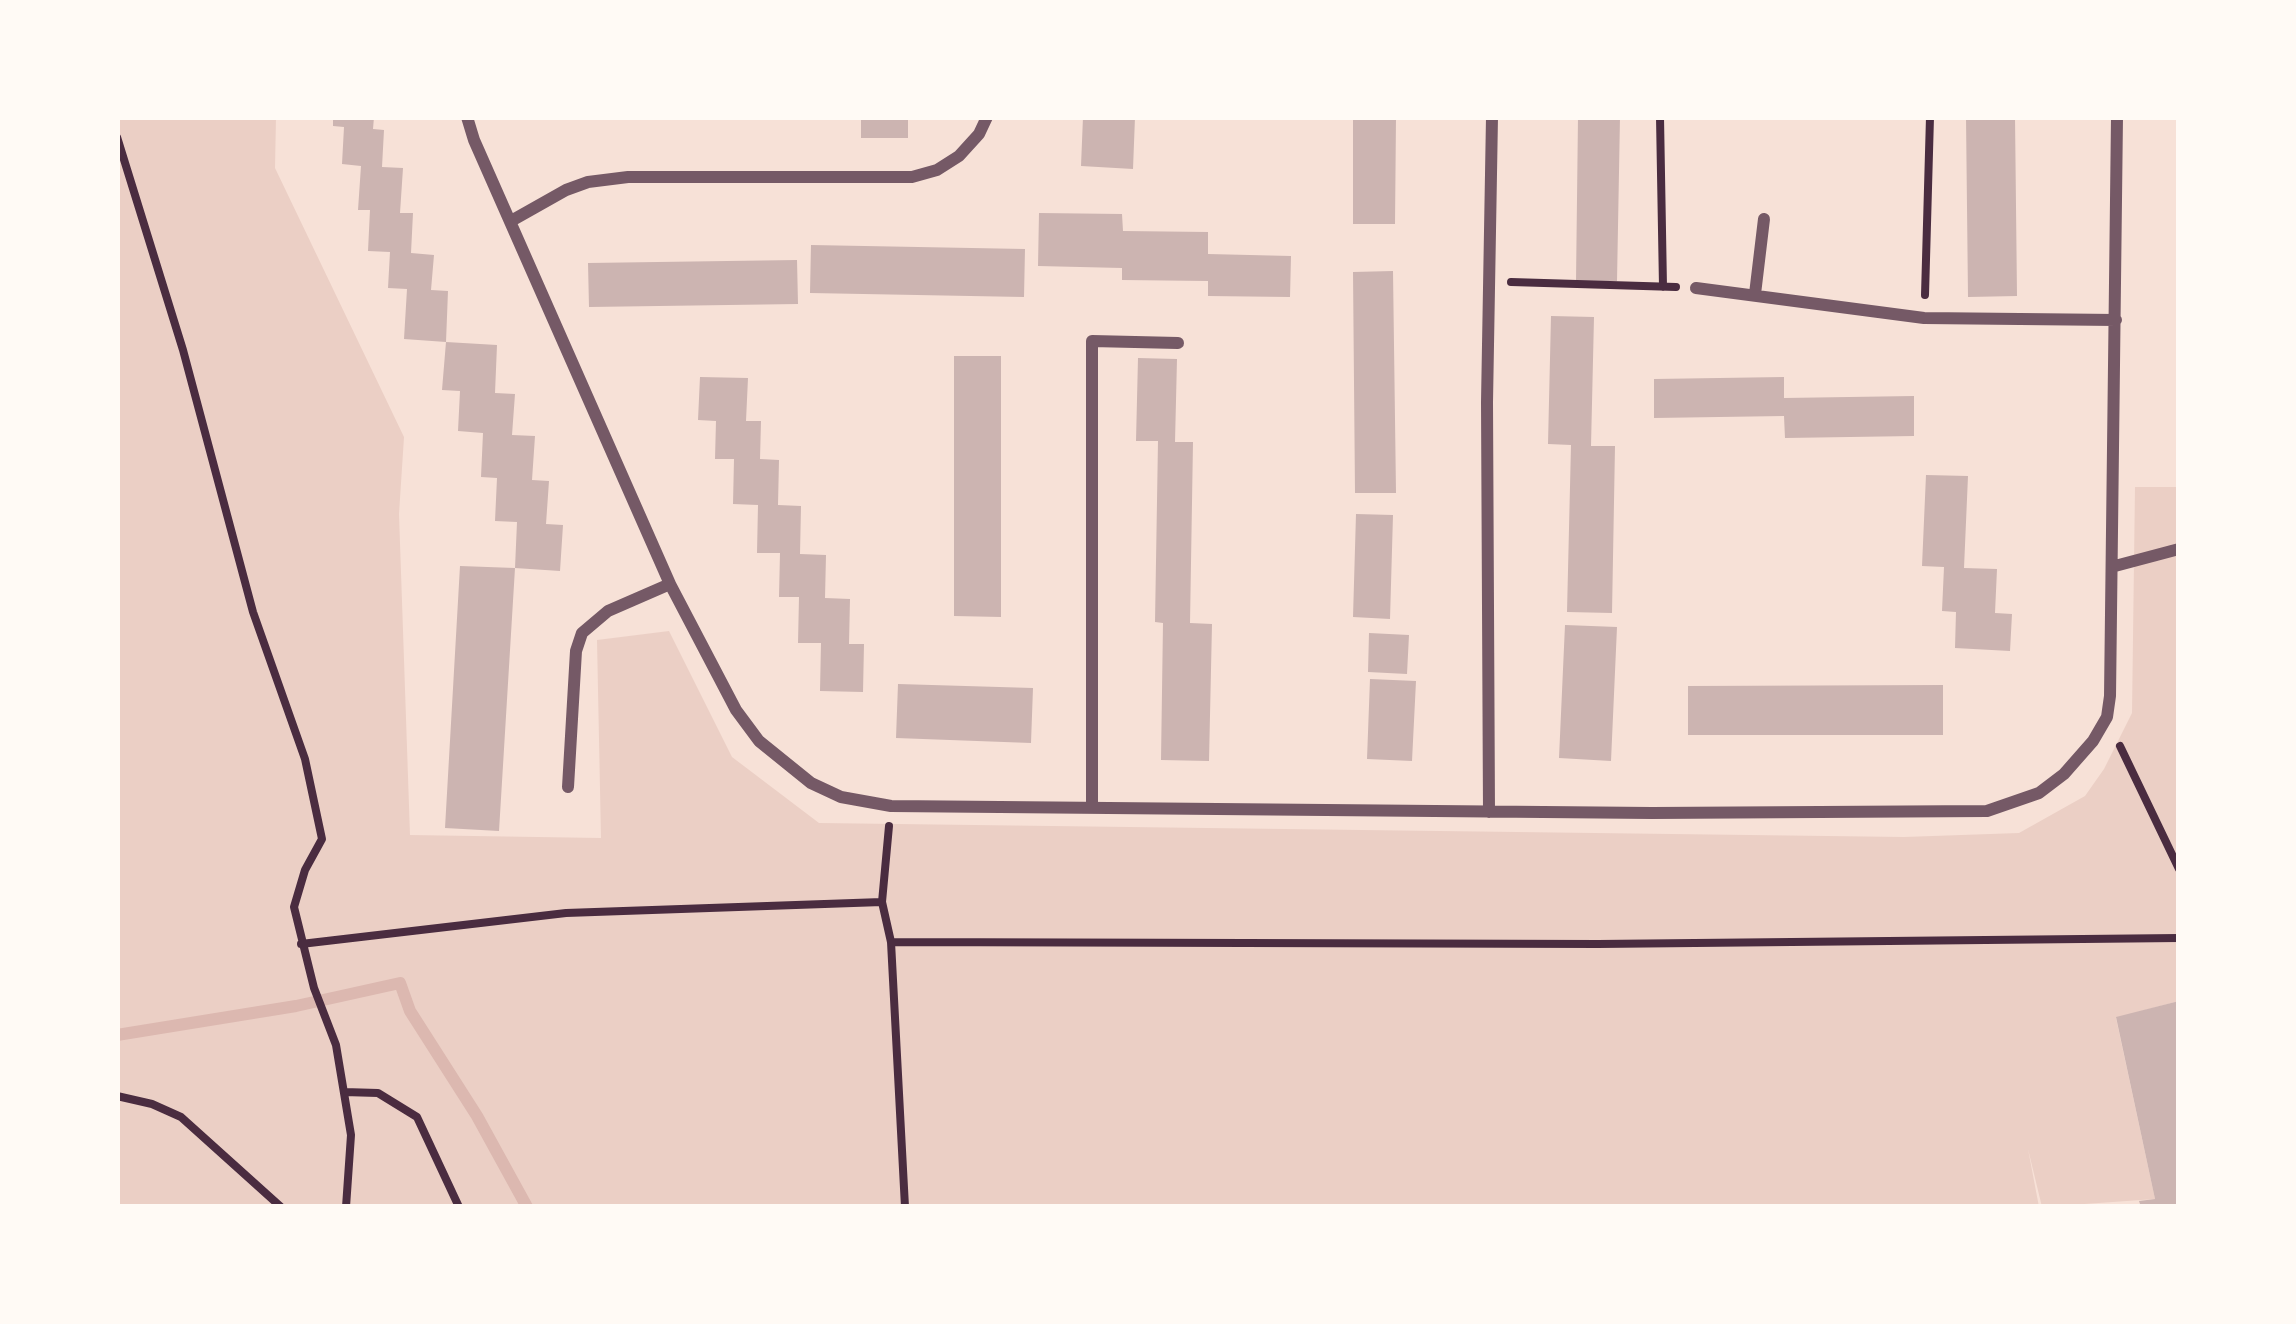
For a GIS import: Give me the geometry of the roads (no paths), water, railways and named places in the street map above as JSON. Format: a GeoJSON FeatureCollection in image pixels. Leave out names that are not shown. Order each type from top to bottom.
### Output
{"type":"FeatureCollection","features":[{"type":"Feature","properties":{"kind":"street"},"geometry":{"type":"LineString","coordinates":[[467,117],[670,584],[736,710],[759,741],[811,783],[841,796],[891,806],[1489,812],[1987,811],[2023,800],[2080,759],[2107,717],[2115,566],[2117,117]]}},
{"type":"Feature","properties":{"kind":"street"},"geometry":{"type":"LineString","coordinates":[[511,220],[566,190],[628,177],[912,177],[937,170],[958,156],[979,134],[987,117]]}},
{"type":"Feature","properties":{"kind":"street"},"geometry":{"type":"LineString","coordinates":[[1489,812],[1492,117]]}},
{"type":"Feature","properties":{"kind":"street"},"geometry":{"type":"LineString","coordinates":[[1755,294],[1764,218]]}},
{"type":"Feature","properties":{"kind":"street"},"geometry":{"type":"LineString","coordinates":[[1696,288],[1924,318],[2116,320]]}},
{"type":"Feature","properties":{"kind":"street"},"geometry":{"type":"LineString","coordinates":[[1092,808],[1092,341],[1178,344]]}},
{"type":"Feature","properties":{"kind":"street"},"geometry":{"type":"LineString","coordinates":[[2115,566],[2179,549]]}},
{"type":"Feature","properties":{"kind":"street"},"geometry":{"type":"LineString","coordinates":[[568,787],[576,651],[582,632],[608,610],[670,584]]}},
{"type":"Feature","properties":{"kind":"waterway"},"geometry":{"type":"LineString","coordinates":[[117,1035],[296,1006],[400,983],[410,1011],[477,1116],[527,1207]]}}]}
